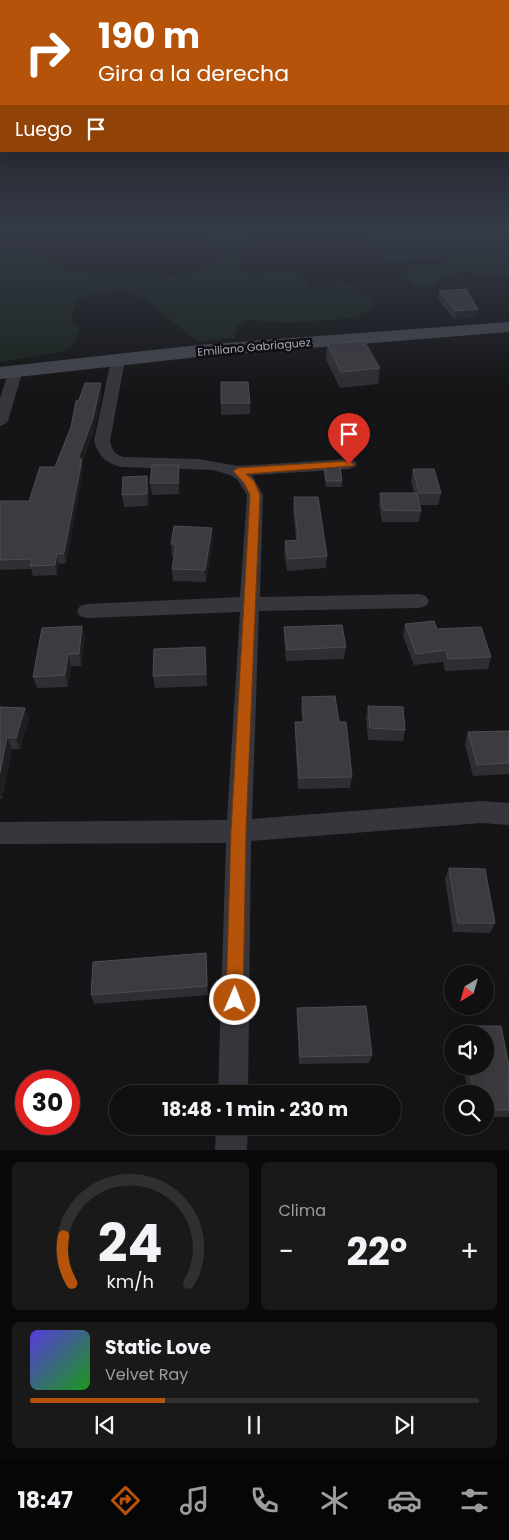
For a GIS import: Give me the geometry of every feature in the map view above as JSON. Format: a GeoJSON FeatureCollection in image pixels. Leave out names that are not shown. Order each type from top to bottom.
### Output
{"type":"FeatureCollection","features":[{"type":"Feature","properties":{"kind":"main road","name":"Emiliano Gabriaguez"},"geometry":{"type":"LineString","coordinates":[[8,371],[198,351],[509,327]]}},
{"type":"Feature","properties":{"kind":"street"},"geometry":{"type":"LineString","coordinates":[[118,360],[102,441],[105,453],[111,458],[121,462],[222,466],[238,471],[349,464]]}},
{"type":"Feature","properties":{"kind":"street"},"geometry":{"type":"LineString","coordinates":[[0,420],[8,371]]}},
{"type":"Feature","properties":{"kind":"street"},"geometry":{"type":"LineString","coordinates":[[232,1085],[239,831],[255,495],[248,481],[238,471]]}},
{"type":"Feature","properties":{"kind":"street"},"geometry":{"type":"LineString","coordinates":[[86,611],[251,604],[419,601]]}},
{"type":"Feature","properties":{"kind":"street"},"geometry":{"type":"LineString","coordinates":[[0,834],[239,831],[482,812],[509,814]]}},
{"type":"Feature","properties":{"kind":"street"},"geometry":{"type":"LineString","coordinates":[[231,1150],[232,1135]]}},
{"type":"Feature","properties":{"kind":"shaded area"},"geometry":{"type":"Polygon","coordinates":[[[0,283],[306,283],[308,285],[327,290],[339,283],[345,283],[365,293],[378,303],[356,318],[289,323],[248,320],[238,325],[235,338],[198,342],[150,303],[129,290],[101,293],[79,298],[73,312],[72,321],[79,328],[76,341],[67,351],[0,362],[0,283]]]}},
{"type":"Feature","properties":{"kind":"shaded area"},"geometry":{"type":"Polygon","coordinates":[[[412,283],[437,283],[422,287],[412,283]]]}},
{"type":"Feature","properties":{"kind":"building"},"geometry":{"type":"Polygon","coordinates":[[[466,289],[478,309],[456,311],[439,291],[466,289]]]}},
{"type":"Feature","properties":{"kind":"building"},"geometry":{"type":"Polygon","coordinates":[[[364,341],[380,368],[341,372],[327,344],[364,341]]]}},
{"type":"Feature","properties":{"kind":"building"},"geometry":{"type":"Polygon","coordinates":[[[221,382],[248,382],[250,403],[221,403],[221,382]]]}},
{"type":"Feature","properties":{"kind":"building"},"geometry":{"type":"Polygon","coordinates":[[[85,383],[101,383],[93,418],[78,459],[82,459],[64,553],[57,554],[55,565],[30,566],[32,559],[0,560],[0,501],[29,501],[40,467],[55,467],[71,427],[76,401],[79,400],[85,383]]]}},
{"type":"Feature","properties":{"kind":"building"},"geometry":{"type":"Polygon","coordinates":[[[152,465],[179,465],[178,483],[150,483],[152,465]]]}},
{"type":"Feature","properties":{"kind":"building"},"geometry":{"type":"Polygon","coordinates":[[[340,465],[342,481],[326,481],[324,466],[340,465]]]}},
{"type":"Feature","properties":{"kind":"building"},"geometry":{"type":"Polygon","coordinates":[[[413,469],[434,469],[441,493],[419,493],[413,469]]]}},
{"type":"Feature","properties":{"kind":"building"},"geometry":{"type":"Polygon","coordinates":[[[147,476],[147,494],[122,495],[123,477],[147,476]]]}},
{"type":"Feature","properties":{"kind":"building"},"geometry":{"type":"Polygon","coordinates":[[[380,493],[417,493],[421,511],[383,510],[380,493]]]}},
{"type":"Feature","properties":{"kind":"building"},"geometry":{"type":"Polygon","coordinates":[[[294,497],[318,497],[327,556],[288,559],[285,541],[298,540],[294,497]]]}},
{"type":"Feature","properties":{"kind":"building"},"geometry":{"type":"Polygon","coordinates":[[[174,526],[212,528],[205,570],[172,569],[176,544],[171,544],[174,526]]]}},
{"type":"Feature","properties":{"kind":"building"},"geometry":{"type":"Polygon","coordinates":[[[434,621],[437,629],[481,627],[491,657],[448,659],[446,650],[416,654],[405,624],[434,621]]]}},
{"type":"Feature","properties":{"kind":"building"},"geometry":{"type":"Polygon","coordinates":[[[342,625],[346,647],[287,650],[284,627],[342,625]]]}},
{"type":"Feature","properties":{"kind":"building"},"geometry":{"type":"Polygon","coordinates":[[[82,626],[79,654],[68,654],[65,675],[33,677],[42,628],[82,626]]]}},
{"type":"Feature","properties":{"kind":"building"},"geometry":{"type":"Polygon","coordinates":[[[205,647],[206,674],[153,676],[154,649],[205,647]]]}},
{"type":"Feature","properties":{"kind":"building"},"geometry":{"type":"Polygon","coordinates":[[[335,696],[339,722],[346,722],[352,777],[299,778],[295,722],[304,722],[302,697],[335,696]]]}},
{"type":"Feature","properties":{"kind":"building"},"geometry":{"type":"Polygon","coordinates":[[[368,706],[403,707],[405,730],[370,728],[368,706]]]}},
{"type":"Feature","properties":{"kind":"building"},"geometry":{"type":"Polygon","coordinates":[[[0,707],[25,708],[16,738],[7,737],[0,773],[0,707]]]}},
{"type":"Feature","properties":{"kind":"building"},"geometry":{"type":"Polygon","coordinates":[[[509,731],[509,763],[477,765],[468,732],[509,731]]]}},
{"type":"Feature","properties":{"kind":"building"},"geometry":{"type":"Polygon","coordinates":[[[449,868],[485,869],[495,923],[458,923],[449,868]]]}},
{"type":"Feature","properties":{"kind":"building"},"geometry":{"type":"Polygon","coordinates":[[[206,953],[207,986],[91,995],[93,962],[206,953]]]}},
{"type":"Feature","properties":{"kind":"building"},"geometry":{"type":"Polygon","coordinates":[[[366,1006],[372,1055],[300,1057],[297,1008],[366,1006]]]}},
{"type":"Feature","properties":{"kind":"building"},"geometry":{"type":"Polygon","coordinates":[[[494,1026],[501,1026],[509,1066],[509,1110],[494,1110],[494,1085],[472,1085],[471,1075],[494,1075],[494,1026]]]}},
{"type":"Feature","properties":{"kind":"route"},"geometry":{"type":"LineString","coordinates":[[235,1000],[239,831],[255,495],[248,481],[238,471],[349,464]]}}]}
